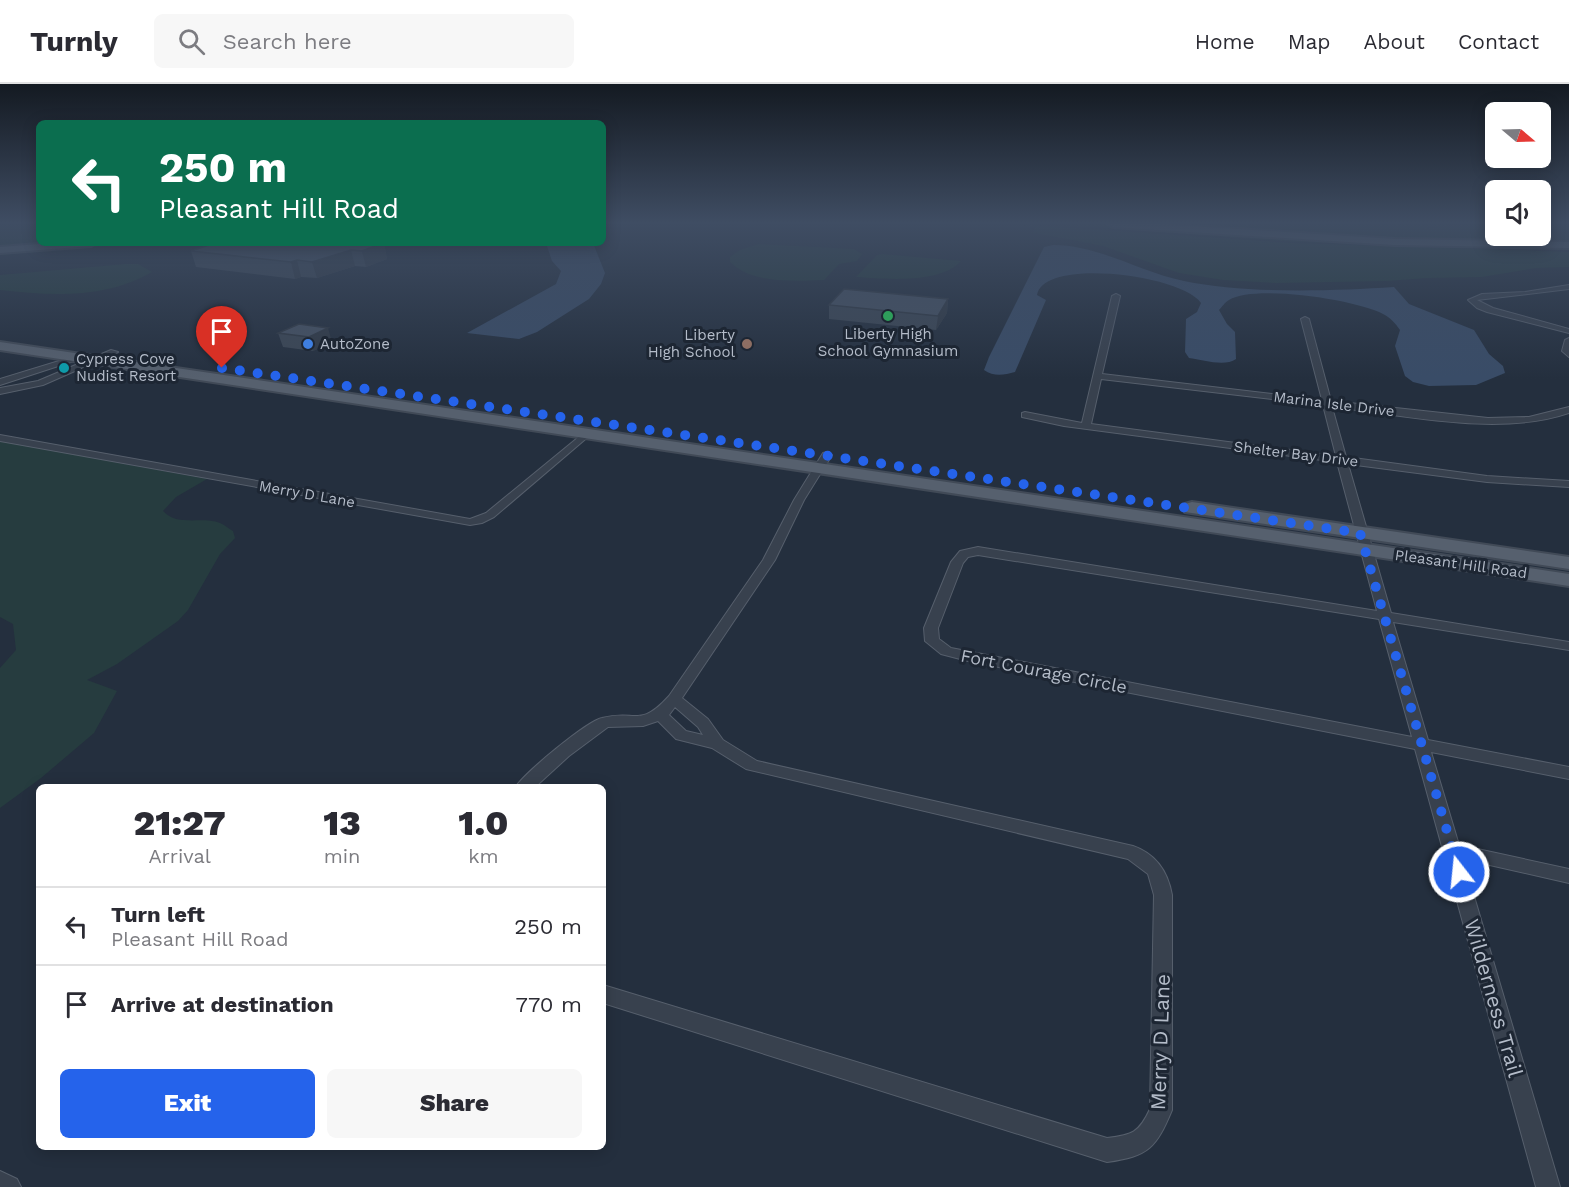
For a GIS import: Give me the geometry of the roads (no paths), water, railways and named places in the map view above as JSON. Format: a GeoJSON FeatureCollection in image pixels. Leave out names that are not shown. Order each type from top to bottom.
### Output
{"type":"FeatureCollection","features":[{"type":"Feature","properties":{"kind":"main road","name":"Pleasant Hill Road"},"geometry":{"type":"LineString","coordinates":[[0,335],[97,355],[586,434],[823,462],[1364,542],[1569,580]]}},
{"type":"Feature","properties":{"kind":"main road","name":"Pleasant Hill Road"},"geometry":{"type":"LineString","coordinates":[[0,346],[97,355],[646,429],[823,462]]}},
{"type":"Feature","properties":{"kind":"main road"},"geometry":{"type":"LineString","coordinates":[[586,434],[646,429]]}},
{"type":"Feature","properties":{"kind":"main road","name":"Pleasant Hill Road"},"geometry":{"type":"LineString","coordinates":[[1364,542],[1569,563]]}},
{"type":"Feature","properties":{"kind":"street"},"geometry":{"type":"LineString","coordinates":[[1569,287],[1525,294],[1482,296],[1472,300],[1490,310],[1569,331]]}},
{"type":"Feature","properties":{"kind":"street"},"geometry":{"type":"LineString","coordinates":[[1086,426],[1116,296]]}},
{"type":"Feature","properties":{"kind":"street","name":"Wilderness Trail"},"geometry":{"type":"LineString","coordinates":[[1305,319],[1341,460],[1548,1187]]}},
{"type":"Feature","properties":{"kind":"street"},"geometry":{"type":"LineString","coordinates":[[1569,340],[1566,351],[1569,356]]}},
{"type":"Feature","properties":{"kind":"street"},"geometry":{"type":"LineString","coordinates":[[0,382],[97,355]]}},
{"type":"Feature","properties":{"kind":"street"},"geometry":{"type":"LineString","coordinates":[[0,389],[14,389],[40,383],[97,355]]}},
{"type":"Feature","properties":{"kind":"street","name":"Marina Isle Drive"},"geometry":{"type":"LineString","coordinates":[[1098,376],[1486,421],[1537,419],[1569,410]]}},
{"type":"Feature","properties":{"kind":"street","name":"Shelter Bay Drive"},"geometry":{"type":"LineString","coordinates":[[1024,415],[1086,426],[1487,479],[1569,484]]}},
{"type":"Feature","properties":{"kind":"street","name":"Merry D Lane"},"geometry":{"type":"LineString","coordinates":[[0,438],[470,522],[490,515],[586,434]]}},
{"type":"Feature","properties":{"kind":"street"},"geometry":{"type":"LineString","coordinates":[[528,784],[563,752],[604,722],[643,721],[660,715],[674,699],[769,560],[799,500],[823,462]]}},
{"type":"Feature","properties":{"kind":"street","name":"Fort Courage Circle"},"geometry":{"type":"LineString","coordinates":[[1385,615],[978,551],[964,554],[957,562],[931,628],[932,641],[946,651],[968,657],[1423,745]]}},
{"type":"Feature","properties":{"kind":"street"},"geometry":{"type":"LineString","coordinates":[[1385,615],[1569,646]]}},
{"type":"Feature","properties":{"kind":"street","name":"Merry D Lane"},"geometry":{"type":"LineString","coordinates":[[674,699],[703,723],[717,744]]}},
{"type":"Feature","properties":{"kind":"street","name":"Merry D Lane"},"geometry":{"type":"LineString","coordinates":[[606,995],[1107,1150],[1135,1147],[1150,1136],[1161,1110],[1163,895],[1160,878],[1149,863],[1133,853],[753,765],[717,744],[681,735],[660,715]]}},
{"type":"Feature","properties":{"kind":"street"},"geometry":{"type":"LineString","coordinates":[[1423,745],[1569,773]]}},
{"type":"Feature","properties":{"kind":"street"},"geometry":{"type":"LineString","coordinates":[[1452,850],[1569,876]]}},
{"type":"Feature","properties":{"kind":"street"},"geometry":{"type":"LineString","coordinates":[[0,1183],[9,1187]]}},
{"type":"Feature","properties":{"kind":"water"},"geometry":{"type":"Polygon","coordinates":[[[559,275],[604,275],[601,284],[589,299],[537,332],[519,339],[467,333],[556,284],[559,275]]]}},
{"type":"Feature","properties":{"kind":"water"},"geometry":{"type":"Polygon","coordinates":[[[1030,275],[1067,275],[1045,283],[1037,295],[1046,300],[1015,372],[999,375],[984,370],[1030,275]]]}},
{"type":"Feature","properties":{"kind":"water"},"geometry":{"type":"Polygon","coordinates":[[[1125,275],[1164,275],[1208,285],[1261,290],[1343,290],[1394,287],[1409,304],[1474,330],[1489,354],[1503,366],[1505,373],[1476,385],[1429,386],[1413,382],[1405,376],[1395,346],[1400,330],[1388,317],[1370,309],[1330,299],[1282,294],[1242,295],[1228,301],[1219,310],[1235,332],[1236,359],[1220,363],[1189,358],[1185,352],[1186,319],[1197,312],[1201,303],[1189,293],[1143,278],[1125,275]]]}},
{"type":"Feature","properties":{"kind":"place","name":"Liberty High School Gymnasium"},"geometry":{"type":"Point","coordinates":[888,316]}},
{"type":"Feature","properties":{"kind":"place","name":"AutoZone"},"geometry":{"type":"Point","coordinates":[308,344]}},
{"type":"Feature","properties":{"kind":"place","name":"Liberty High School"},"geometry":{"type":"Point","coordinates":[747,344]}},
{"type":"Feature","properties":{"kind":"place","name":"Cypress Cove Nudist Resort"},"geometry":{"type":"Point","coordinates":[64,368]}}]}
